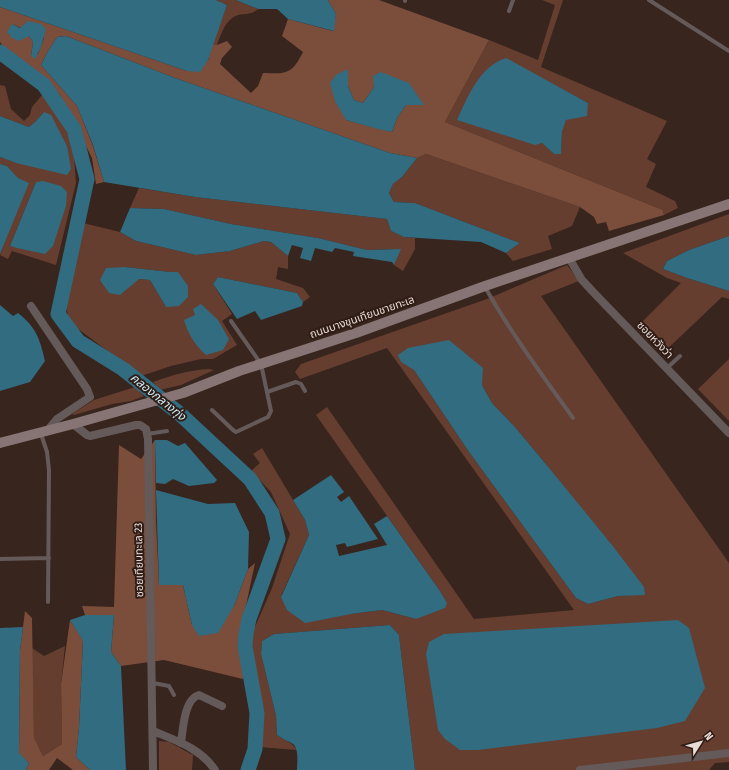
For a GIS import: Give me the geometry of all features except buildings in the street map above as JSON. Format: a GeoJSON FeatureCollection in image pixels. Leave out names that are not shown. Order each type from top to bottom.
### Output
{"type":"FeatureCollection","features":[{"type":"Feature","properties":{"kind":"main road","name":"ถนนบางขุนเทียนชายทะเล"},"geometry":{"type":"LineString","coordinates":[[0,443],[183,393],[261,364],[356,333],[485,286],[729,204]]}},
{"type":"Feature","properties":{"kind":"street","name":"ซอยหวังว่า"},"geometry":{"type":"LineString","coordinates":[[569,258],[582,280],[729,433]]}},
{"type":"Feature","properties":{"kind":"street"},"geometry":{"type":"LineString","coordinates":[[31,306],[87,389],[90,397],[57,419],[44,432]]}},
{"type":"Feature","properties":{"kind":"street"},"geometry":{"type":"LineString","coordinates":[[73,424],[87,436],[136,424],[143,426],[146,429],[147,434]]}},
{"type":"Feature","properties":{"kind":"street","name":"ซอยเทียนทะเล 23"},"geometry":{"type":"LineString","coordinates":[[147,434],[153,683],[153,770]]}},
{"type":"Feature","properties":{"kind":"street"},"geometry":{"type":"LineString","coordinates":[[181,743],[186,713],[193,698],[199,696],[222,706]]}},
{"type":"Feature","properties":{"kind":"street"},"geometry":{"type":"LineString","coordinates":[[153,731],[181,743],[203,756],[215,770]]}},
{"type":"Feature","properties":{"kind":"street"},"geometry":{"type":"LineString","coordinates":[[580,770],[607,769],[729,753]]}},
{"type":"Feature","properties":{"kind":"lane"},"geometry":{"type":"LineString","coordinates":[[509,11],[513,0]]}},
{"type":"Feature","properties":{"kind":"lane"},"geometry":{"type":"LineString","coordinates":[[649,0],[729,51]]}},
{"type":"Feature","properties":{"kind":"lane"},"geometry":{"type":"LineString","coordinates":[[485,286],[498,310],[534,364],[573,418]]}},
{"type":"Feature","properties":{"kind":"lane"},"geometry":{"type":"LineString","coordinates":[[212,410],[236,432],[268,417],[271,411],[261,364],[231,321]]}},
{"type":"Feature","properties":{"kind":"lane"},"geometry":{"type":"LineString","coordinates":[[667,368],[680,356]]}},
{"type":"Feature","properties":{"kind":"lane"},"geometry":{"type":"LineString","coordinates":[[267,392],[296,382],[301,384],[305,391]]}},
{"type":"Feature","properties":{"kind":"lane"},"geometry":{"type":"LineString","coordinates":[[147,434],[167,431]]}},
{"type":"Feature","properties":{"kind":"lane"},"geometry":{"type":"LineString","coordinates":[[44,432],[49,470],[48,602]]}},
{"type":"Feature","properties":{"kind":"lane"},"geometry":{"type":"LineString","coordinates":[[0,560],[49,558]]}},
{"type":"Feature","properties":{"kind":"lane"},"geometry":{"type":"LineString","coordinates":[[153,683],[170,686],[174,695]]}},
{"type":"Feature","properties":{"kind":"shaded area"},"geometry":{"type":"Polygon","coordinates":[[[216,0],[236,0],[258,9],[251,13],[238,15],[230,20],[224,28],[217,45],[212,45],[227,5],[216,0]]]}},
{"type":"Feature","properties":{"kind":"shaded area"},"geometry":{"type":"Polygon","coordinates":[[[328,0],[379,0],[489,40],[445,122],[663,210],[664,215],[609,231],[606,222],[597,224],[594,217],[580,207],[426,154],[417,158],[390,153],[175,78],[66,36],[57,37],[41,65],[77,106],[93,146],[104,182],[96,184],[92,158],[60,95],[38,73],[4,48],[0,42],[0,7],[187,71],[208,60],[212,45],[217,45],[227,41],[232,47],[222,58],[220,64],[251,93],[258,86],[263,73],[283,73],[292,69],[303,52],[282,36],[288,19],[333,31],[336,14],[328,0]],[[12,24],[29,36],[33,42],[31,56],[38,54],[44,38],[12,24]],[[348,86],[346,120],[392,132],[397,118],[406,105],[424,105],[374,87],[363,103],[354,100],[348,86]]]}},
{"type":"Feature","properties":{"kind":"shaded area"},"geometry":{"type":"Polygon","coordinates":[[[542,0],[563,0],[541,67],[667,121],[647,159],[656,164],[646,187],[675,201],[678,208],[664,215],[663,210],[445,122],[489,40],[538,60],[555,5],[542,0]],[[506,59],[542,143],[554,154],[561,154],[562,132],[566,119],[588,103],[506,59]]]}},
{"type":"Feature","properties":{"kind":"shaded area"},"geometry":{"type":"Polygon","coordinates":[[[0,85],[5,86],[11,109],[24,121],[30,115],[32,107],[43,94],[56,110],[71,140],[76,183],[56,265],[12,251],[8,259],[0,255],[10,227],[18,178],[7,166],[0,164],[0,157],[16,163],[44,112],[29,127],[0,116],[0,85]],[[36,182],[10,246],[45,253],[36,182]]]}},
{"type":"Feature","properties":{"kind":"shaded area"},"geometry":{"type":"Polygon","coordinates":[[[426,154],[580,207],[572,226],[548,236],[552,249],[513,261],[506,253],[520,243],[415,203],[394,202],[389,193],[393,184],[402,177],[417,158],[426,154]]]}},
{"type":"Feature","properties":{"kind":"shaded area"},"geometry":{"type":"Polygon","coordinates":[[[139,188],[195,197],[387,219],[391,231],[404,237],[415,238],[415,249],[403,271],[394,265],[400,249],[367,250],[318,238],[231,224],[164,209],[130,208],[139,188]]]}},
{"type":"Feature","properties":{"kind":"shaded area"},"geometry":{"type":"Polygon","coordinates":[[[729,214],[729,236],[689,250],[667,261],[663,269],[729,291],[729,299],[722,297],[662,354],[636,328],[681,283],[667,278],[623,253],[729,214]]]}},
{"type":"Feature","properties":{"kind":"shaded area"},"geometry":{"type":"Polygon","coordinates":[[[83,223],[120,232],[136,241],[196,255],[230,251],[264,241],[271,242],[288,256],[288,269],[278,267],[276,279],[303,288],[310,297],[303,302],[297,293],[218,277],[213,284],[232,314],[222,321],[237,345],[213,359],[201,359],[171,366],[141,376],[69,322],[66,305],[83,223]],[[125,267],[138,279],[150,280],[166,307],[178,272],[125,267]]]}},
{"type":"Feature","properties":{"kind":"shaded area"},"geometry":{"type":"Polygon","coordinates":[[[567,265],[579,281],[541,296],[729,563],[729,762],[715,763],[709,770],[415,770],[399,635],[390,625],[274,634],[262,641],[261,654],[276,716],[277,735],[291,743],[297,750],[259,747],[262,723],[251,636],[272,588],[290,534],[271,492],[251,471],[260,463],[253,454],[262,448],[305,520],[309,535],[281,596],[351,614],[382,610],[416,619],[447,603],[316,415],[327,407],[474,619],[574,610],[387,348],[300,379],[295,372],[301,364],[487,299],[567,265]],[[414,370],[469,452],[576,598],[588,604],[618,596],[644,594],[545,463],[515,427],[492,403],[482,385],[414,370]]]}},
{"type":"Feature","properties":{"kind":"shaded area"},"geometry":{"type":"Polygon","coordinates":[[[729,359],[729,421],[698,389],[729,359]]]}},
{"type":"Feature","properties":{"kind":"shaded area"},"geometry":{"type":"Polygon","coordinates":[[[209,369],[214,370],[181,385],[160,390],[153,382],[181,373],[209,369]]]}},
{"type":"Feature","properties":{"kind":"shaded area"},"geometry":{"type":"Polygon","coordinates":[[[135,387],[144,396],[131,401],[112,404],[74,415],[72,414],[94,400],[135,387]]]}},
{"type":"Feature","properties":{"kind":"shaded area"},"geometry":{"type":"Polygon","coordinates":[[[155,440],[156,521],[159,584],[183,585],[192,625],[234,606],[248,569],[255,563],[243,620],[243,679],[164,660],[121,666],[111,652],[114,616],[85,615],[82,606],[114,607],[119,445],[141,459],[155,440]]]}},
{"type":"Feature","properties":{"kind":"shaded area"},"geometry":{"type":"Polygon","coordinates":[[[25,611],[32,618],[34,738],[43,756],[62,744],[61,684],[70,620],[83,640],[79,728],[76,757],[90,770],[73,770],[57,758],[49,770],[26,770],[29,763],[19,754],[20,651],[25,611]]]}},
{"type":"Feature","properties":{"kind":"shaded area"},"geometry":{"type":"Polygon","coordinates":[[[65,646],[61,684],[62,744],[43,756],[34,739],[32,648],[44,656],[65,646]]]}},
{"type":"Feature","properties":{"kind":"shaded area"},"geometry":{"type":"Polygon","coordinates":[[[159,741],[169,742],[193,755],[192,770],[159,770],[159,741]]]}},
{"type":"Feature","properties":{"kind":"water"},"geometry":{"type":"Polygon","coordinates":[[[0,0],[216,0],[227,5],[208,60],[200,72],[187,71],[0,7],[0,0]]]}},
{"type":"Feature","properties":{"kind":"water"},"geometry":{"type":"Polygon","coordinates":[[[236,0],[328,0],[336,14],[334,31],[288,19],[277,9],[258,9],[236,0]]]}},
{"type":"Feature","properties":{"kind":"water"},"geometry":{"type":"Polygon","coordinates":[[[28,21],[41,24],[46,29],[41,47],[35,59],[31,56],[33,42],[29,36],[19,41],[12,38],[7,32],[12,24],[20,28],[28,21]]]}},
{"type":"Feature","properties":{"kind":"water"},"geometry":{"type":"Polygon","coordinates":[[[66,36],[175,78],[390,153],[417,158],[402,177],[393,184],[389,193],[394,202],[415,203],[520,243],[506,253],[481,242],[404,237],[391,231],[387,219],[195,197],[104,182],[93,145],[77,106],[41,65],[57,37],[66,36]]]}},
{"type":"Feature","properties":{"kind":"water"},"geometry":{"type":"Polygon","coordinates":[[[506,58],[588,103],[587,116],[566,120],[562,132],[561,154],[554,154],[542,143],[535,145],[457,120],[470,92],[482,75],[497,62],[506,58]]]}},
{"type":"Feature","properties":{"kind":"water"},"geometry":{"type":"Polygon","coordinates":[[[348,69],[348,86],[354,100],[363,103],[374,87],[373,76],[381,72],[409,83],[424,105],[406,105],[397,118],[392,132],[346,120],[335,101],[330,83],[336,75],[348,69]]]}},
{"type":"Feature","properties":{"kind":"water"},"geometry":{"type":"Polygon","coordinates":[[[44,112],[51,115],[67,146],[71,169],[67,175],[16,163],[0,157],[0,116],[29,127],[44,112]]]}},
{"type":"Feature","properties":{"kind":"water"},"geometry":{"type":"Polygon","coordinates":[[[0,164],[7,166],[18,178],[29,183],[0,254],[0,164]]]}},
{"type":"Feature","properties":{"kind":"water"},"geometry":{"type":"Polygon","coordinates":[[[43,181],[61,186],[67,192],[66,206],[53,246],[45,254],[10,246],[36,182],[43,181]]]}},
{"type":"Feature","properties":{"kind":"water"},"geometry":{"type":"Polygon","coordinates":[[[130,208],[164,209],[231,224],[318,238],[367,250],[401,249],[394,265],[392,262],[353,256],[354,252],[335,248],[332,252],[315,248],[311,261],[300,258],[303,248],[292,245],[288,256],[271,242],[264,241],[230,251],[196,255],[136,241],[120,232],[130,208]]]}},
{"type":"Feature","properties":{"kind":"water"},"geometry":{"type":"Polygon","coordinates":[[[729,236],[729,291],[663,269],[667,261],[689,250],[729,236]]]}},
{"type":"Feature","properties":{"kind":"water"},"geometry":{"type":"Polygon","coordinates":[[[125,267],[178,272],[188,286],[188,297],[179,306],[166,307],[150,280],[139,279],[120,295],[109,293],[100,280],[106,268],[125,267]]]}},
{"type":"Feature","properties":{"kind":"water"},"geometry":{"type":"Polygon","coordinates":[[[218,277],[297,293],[303,302],[302,306],[261,320],[255,311],[237,319],[213,284],[218,277]]]}},
{"type":"Feature","properties":{"kind":"water"},"geometry":{"type":"Polygon","coordinates":[[[201,304],[218,320],[229,339],[223,350],[206,355],[192,339],[184,320],[195,315],[193,309],[201,304]]]}},
{"type":"Feature","properties":{"kind":"water"},"geometry":{"type":"Polygon","coordinates":[[[0,305],[13,316],[18,313],[29,323],[39,340],[45,361],[30,382],[0,391],[0,305]]]}},
{"type":"Feature","properties":{"kind":"water"},"geometry":{"type":"Polygon","coordinates":[[[449,340],[483,368],[482,385],[492,403],[515,427],[612,545],[644,587],[645,595],[618,596],[588,604],[576,598],[469,452],[414,370],[401,362],[398,355],[408,348],[449,340]]]}},
{"type":"Feature","properties":{"kind":"water"},"geometry":{"type":"Polygon","coordinates":[[[155,440],[167,440],[178,446],[185,443],[217,480],[214,483],[189,486],[173,479],[165,484],[156,483],[155,440]]]}},
{"type":"Feature","properties":{"kind":"water"},"geometry":{"type":"Polygon","coordinates":[[[331,475],[344,492],[337,497],[341,502],[349,496],[378,539],[347,547],[345,543],[336,545],[339,556],[387,545],[374,524],[387,516],[440,591],[447,603],[445,608],[416,619],[382,610],[351,614],[305,623],[287,610],[281,597],[309,535],[305,520],[293,500],[331,475]]]}},
{"type":"Feature","properties":{"kind":"water"},"geometry":{"type":"Polygon","coordinates":[[[156,490],[208,504],[235,503],[249,532],[248,569],[234,606],[218,633],[199,636],[192,625],[183,585],[159,585],[156,490]]]}},
{"type":"Feature","properties":{"kind":"water"},"geometry":{"type":"Polygon","coordinates":[[[85,615],[114,615],[111,652],[121,666],[126,770],[90,770],[76,757],[79,728],[83,641],[70,620],[85,615]]]}},
{"type":"Feature","properties":{"kind":"water"},"geometry":{"type":"Polygon","coordinates":[[[678,620],[689,628],[705,688],[685,721],[657,728],[478,750],[460,750],[445,739],[438,730],[426,654],[429,642],[444,634],[678,620]]]}},
{"type":"Feature","properties":{"kind":"water"},"geometry":{"type":"Polygon","coordinates":[[[390,625],[399,635],[415,770],[297,770],[296,748],[293,744],[277,735],[276,716],[261,654],[262,641],[274,634],[390,625]]]}},
{"type":"Feature","properties":{"kind":"water"},"geometry":{"type":"Polygon","coordinates":[[[23,627],[20,651],[19,753],[29,763],[26,770],[0,770],[0,628],[23,627]]]}},
{"type":"Feature","properties":{"kind":"waterway","name":"คลองกลางทุ่ง"},"geometry":{"type":"LineString","coordinates":[[0,52],[44,85],[74,129],[87,179],[58,314],[78,341],[123,369],[180,414],[250,479],[272,513],[278,539],[249,619],[246,634],[245,646],[257,713],[255,749],[248,770]]}}]}
